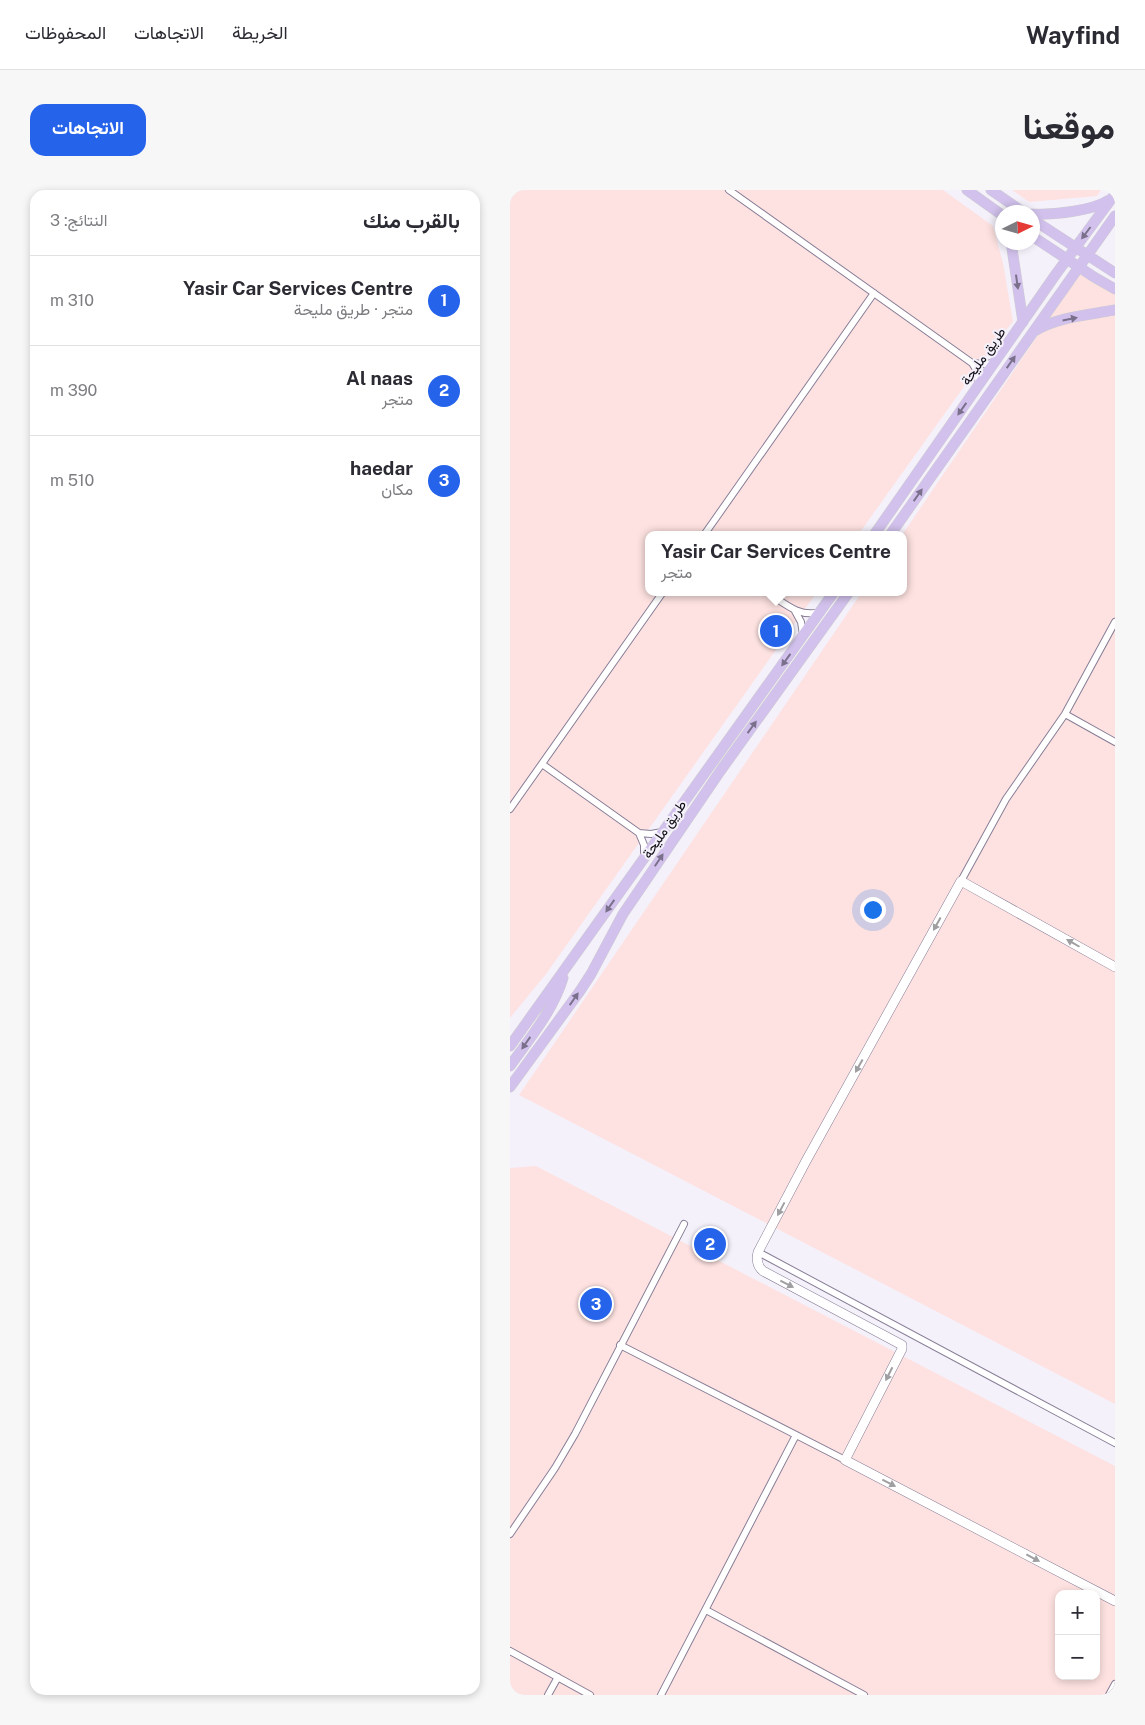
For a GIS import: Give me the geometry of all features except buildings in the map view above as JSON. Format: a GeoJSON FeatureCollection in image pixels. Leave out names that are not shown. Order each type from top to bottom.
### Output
{"type":"FeatureCollection","features":[{"type":"Feature","properties":{"kind":"main road"},"geometry":{"type":"LineString","coordinates":[[968,190],[995,210]]}},
{"type":"Feature","properties":{"kind":"main road"},"geometry":{"type":"LineString","coordinates":[[991,190],[1012,205]]}},
{"type":"Feature","properties":{"kind":"main road"},"geometry":{"type":"LineString","coordinates":[[1040,213],[1093,208],[1113,197]]}},
{"type":"Feature","properties":{"kind":"main road","name":"طريق مليحة"},"geometry":{"type":"LineString","coordinates":[[877,531],[1075,248],[1113,197]]}},
{"type":"Feature","properties":{"kind":"main road","name":"طريق مليحة"},"geometry":{"type":"LineString","coordinates":[[893,531],[1115,216]]}},
{"type":"Feature","properties":{"kind":"main road"},"geometry":{"type":"LineString","coordinates":[[1040,224],[1115,274]]}},
{"type":"Feature","properties":{"kind":"main road"},"geometry":{"type":"LineString","coordinates":[[1040,241],[1115,289]]}},
{"type":"Feature","properties":{"kind":"main road"},"geometry":{"type":"LineString","coordinates":[[1012,250],[1023,322]]}},
{"type":"Feature","properties":{"kind":"main road"},"geometry":{"type":"LineString","coordinates":[[1029,336],[1049,324],[1115,310]]}},
{"type":"Feature","properties":{"kind":"main road"},"geometry":{"type":"LineString","coordinates":[[938,443],[942,449],[943,459]]}},
{"type":"Feature","properties":{"kind":"main road","name":"طريق مليحة"},"geometry":{"type":"LineString","coordinates":[[510,1046],[831,596]]}},
{"type":"Feature","properties":{"kind":"main road","name":"طريق مليحة"},"geometry":{"type":"LineString","coordinates":[[510,1087],[584,985],[623,914],[721,770],[846,596]]}},
{"type":"Feature","properties":{"kind":"main road"},"geometry":{"type":"LineString","coordinates":[[1115,967],[961,881],[806,1161],[758,1252],[757,1262],[763,1271],[902,1345],[902,1349],[845,1460],[1115,1601]]}},
{"type":"Feature","properties":{"kind":"main road"},"geometry":{"type":"LineString","coordinates":[[510,1066],[553,1004],[565,970]]}},
{"type":"Feature","properties":{"kind":"main road"},"geometry":{"type":"LineString","coordinates":[[510,1035],[525,1024]]}},
{"type":"Feature","properties":{"kind":"street"},"geometry":{"type":"LineString","coordinates":[[728,190],[972,363],[978,376],[979,386]]}},
{"type":"Feature","properties":{"kind":"street"},"geometry":{"type":"LineString","coordinates":[[707,531],[874,293]]}},
{"type":"Feature","properties":{"kind":"street"},"geometry":{"type":"LineString","coordinates":[[972,363],[996,362]]}},
{"type":"Feature","properties":{"kind":"street"},"geometry":{"type":"LineString","coordinates":[[510,809],[660,596]]}},
{"type":"Feature","properties":{"kind":"street"},"geometry":{"type":"LineString","coordinates":[[773,596],[795,611],[808,614],[820,612]]}},
{"type":"Feature","properties":{"kind":"street"},"geometry":{"type":"LineString","coordinates":[[795,611],[801,622],[803,636]]}},
{"type":"Feature","properties":{"kind":"street"},"geometry":{"type":"LineString","coordinates":[[961,881],[1006,800],[1064,714],[1115,622]]}},
{"type":"Feature","properties":{"kind":"street"},"geometry":{"type":"LineString","coordinates":[[1064,714],[1115,742]]}},
{"type":"Feature","properties":{"kind":"street"},"geometry":{"type":"LineString","coordinates":[[542,764],[639,833],[662,832]]}},
{"type":"Feature","properties":{"kind":"street"},"geometry":{"type":"LineString","coordinates":[[639,833],[644,845],[644,858]]}},
{"type":"Feature","properties":{"kind":"street"},"geometry":{"type":"LineString","coordinates":[[510,1534],[575,1434],[684,1224]]}},
{"type":"Feature","properties":{"kind":"street"},"geometry":{"type":"LineString","coordinates":[[758,1252],[1115,1443]]}},
{"type":"Feature","properties":{"kind":"street"},"geometry":{"type":"LineString","coordinates":[[620,1345],[845,1460]]}},
{"type":"Feature","properties":{"kind":"street"},"geometry":{"type":"LineString","coordinates":[[661,1695],[796,1435]]}},
{"type":"Feature","properties":{"kind":"street"},"geometry":{"type":"LineString","coordinates":[[706,1610],[864,1695]]}},
{"type":"Feature","properties":{"kind":"street"},"geometry":{"type":"LineString","coordinates":[[510,1651],[590,1695]]}},
{"type":"Feature","properties":{"kind":"street"},"geometry":{"type":"LineString","coordinates":[[548,1695],[558,1677]]}},
{"type":"Feature","properties":{"kind":"street"},"geometry":{"type":"LineString","coordinates":[[1109,1695],[1115,1684]]}},
{"type":"Feature","properties":{"kind":"shaded area"},"geometry":{"type":"Polygon","coordinates":[[[510,190],[943,190],[993,226],[995,250],[999,250],[1003,263],[1013,322],[998,339],[861,531],[645,531],[645,596],[814,596],[546,974],[510,1018],[510,190]]]}},
{"type":"Feature","properties":{"kind":"shaded area"},"geometry":{"type":"Polygon","coordinates":[[[1012,190],[1101,190],[1097,196],[1029,202],[1012,190]]]}},
{"type":"Feature","properties":{"kind":"shaded area"},"geometry":{"type":"Polygon","coordinates":[[[1081,272],[1115,291],[1115,1404],[519,1095],[859,596],[907,596],[907,531],[905,531],[1081,272]]]}},
{"type":"Feature","properties":{"kind":"shaded area"},"geometry":{"type":"Polygon","coordinates":[[[536,1166],[1115,1466],[1115,1695],[510,1695],[510,1168],[536,1166]]]}},
{"type":"Feature","properties":{"kind":"place","name":"Yasir Car Services Centre"},"geometry":{"type":"Point","coordinates":[776,631]}},
{"type":"Feature","properties":{"kind":"place","name":"Al naas"},"geometry":{"type":"Point","coordinates":[710,1244]}},
{"type":"Feature","properties":{"kind":"place","name":"haedar"},"geometry":{"type":"Point","coordinates":[596,1304]}}]}
